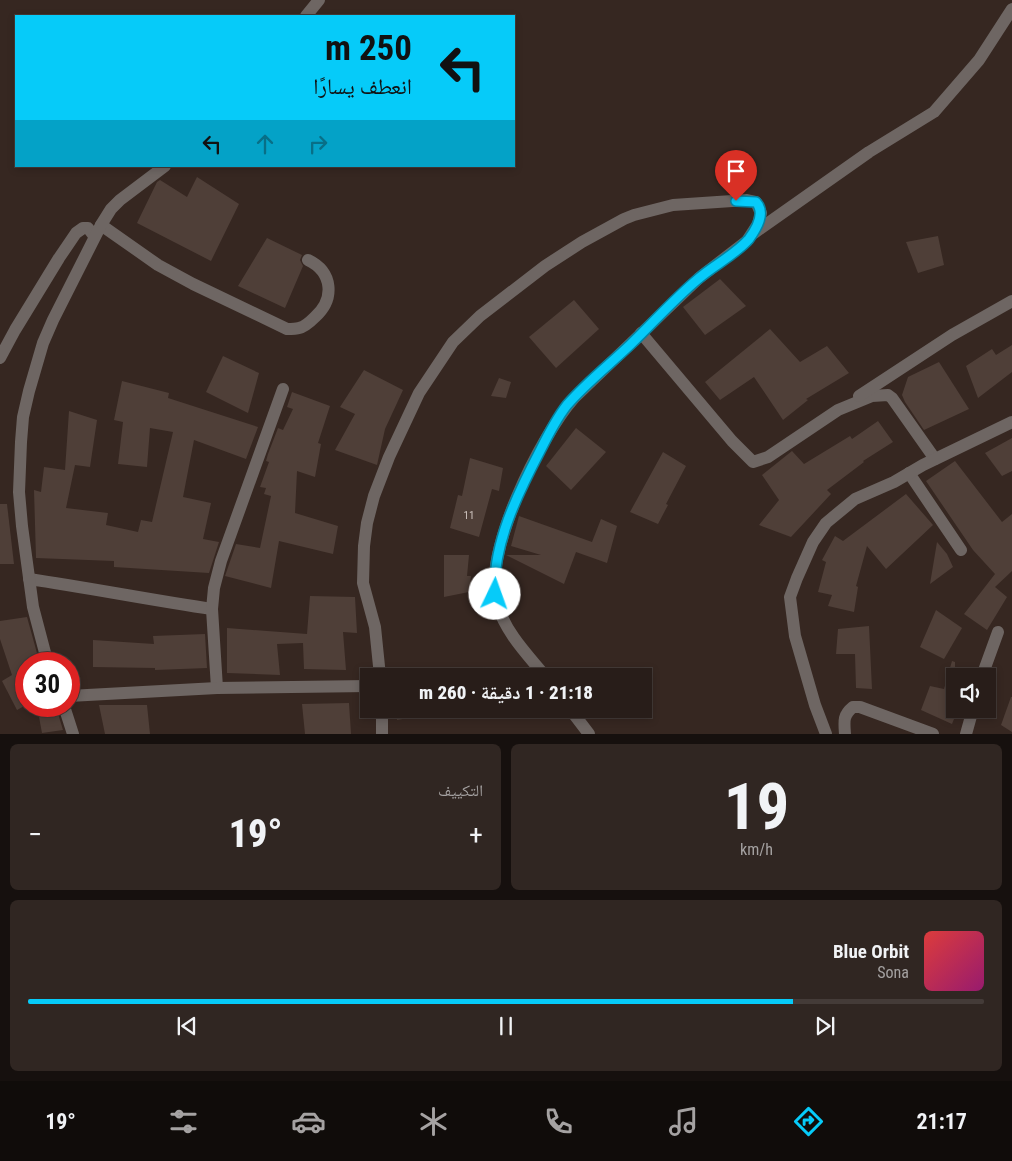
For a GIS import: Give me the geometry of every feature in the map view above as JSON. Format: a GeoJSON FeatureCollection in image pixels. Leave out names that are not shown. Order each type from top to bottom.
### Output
{"type":"FeatureCollection","features":[{"type":"Feature","properties":{"kind":"street"},"geometry":{"type":"LineString","coordinates":[[307,15],[319,0]]}},
{"type":"Feature","properties":{"kind":"street"},"geometry":{"type":"LineString","coordinates":[[539,668],[508,630],[497,603],[494,584],[500,545],[522,484],[566,407],[587,383],[630,345],[699,278],[739,247],[752,234],[869,152],[934,112],[979,60],[1012,9]]}},
{"type":"Feature","properties":{"kind":"street"},"geometry":{"type":"LineString","coordinates":[[45,652],[33,607],[19,492],[20,442],[23,417],[43,343],[97,230],[111,209],[120,200],[164,167]]}},
{"type":"Feature","properties":{"kind":"street"},"geometry":{"type":"LineString","coordinates":[[379,668],[375,627],[363,583],[364,546],[374,496],[389,457],[419,393],[453,342],[480,316],[545,266],[588,239],[634,215],[673,205],[747,200],[756,202],[761,213],[752,234]]}},
{"type":"Feature","properties":{"kind":"street"},"geometry":{"type":"LineString","coordinates":[[0,358],[24,314],[69,243],[76,233],[83,228],[97,230],[193,284],[287,329],[299,328],[320,313],[328,294],[325,273],[316,264],[308,260]]}},
{"type":"Feature","properties":{"kind":"street"},"geometry":{"type":"LineString","coordinates":[[641,333],[732,441],[753,462],[768,457],[952,335],[1012,301]]}},
{"type":"Feature","properties":{"kind":"street"},"geometry":{"type":"LineString","coordinates":[[217,688],[212,609],[214,588],[283,389]]}},
{"type":"Feature","properties":{"kind":"street"},"geometry":{"type":"LineString","coordinates":[[838,410],[872,396],[888,395],[936,459]]}},
{"type":"Feature","properties":{"kind":"street"},"geometry":{"type":"LineString","coordinates":[[826,734],[815,705],[795,636],[790,597],[812,542],[826,523],[855,499],[894,482],[1012,422]]}},
{"type":"Feature","properties":{"kind":"street"},"geometry":{"type":"LineString","coordinates":[[909,473],[961,550]]}},
{"type":"Feature","properties":{"kind":"street"},"geometry":{"type":"LineString","coordinates":[[29,579],[101,589],[140,598],[212,609]]}},
{"type":"Feature","properties":{"kind":"street"},"geometry":{"type":"LineString","coordinates":[[985,668],[998,632]]}},
{"type":"Feature","properties":{"kind":"street"},"geometry":{"type":"LineString","coordinates":[[80,695],[217,688],[360,686]]}},
{"type":"Feature","properties":{"kind":"street"},"geometry":{"type":"LineString","coordinates":[[846,734],[844,719],[846,712],[854,706],[933,734]]}},
{"type":"Feature","properties":{"kind":"street"},"geometry":{"type":"LineString","coordinates":[[68,717],[73,734]]}},
{"type":"Feature","properties":{"kind":"street"},"geometry":{"type":"LineString","coordinates":[[382,718],[382,734]]}},
{"type":"Feature","properties":{"kind":"street"},"geometry":{"type":"LineString","coordinates":[[577,718],[589,734]]}},
{"type":"Feature","properties":{"kind":"street"},"geometry":{"type":"LineString","coordinates":[[966,734],[970,718]]}},
{"type":"Feature","properties":{"kind":"building"},"geometry":{"type":"Polygon","coordinates":[[[197,177],[239,204],[211,261],[137,223],[157,182],[160,180],[187,197],[197,177]]]}},
{"type":"Feature","properties":{"kind":"building"},"geometry":{"type":"Polygon","coordinates":[[[938,236],[944,265],[918,273],[906,242],[938,236]]]}},
{"type":"Feature","properties":{"kind":"building"},"geometry":{"type":"Polygon","coordinates":[[[267,238],[302,255],[300,260],[303,266],[285,308],[238,286],[267,238]]]}},
{"type":"Feature","properties":{"kind":"building"},"geometry":{"type":"Polygon","coordinates":[[[720,279],[746,306],[705,335],[683,307],[720,279]]]}},
{"type":"Feature","properties":{"kind":"building"},"geometry":{"type":"Polygon","coordinates":[[[574,300],[599,329],[556,368],[529,337],[574,300]]]}},
{"type":"Feature","properties":{"kind":"building"},"geometry":{"type":"Polygon","coordinates":[[[770,329],[800,362],[827,346],[849,373],[806,399],[808,400],[783,420],[754,377],[720,400],[705,382],[770,329]]]}},
{"type":"Feature","properties":{"kind":"building"},"geometry":{"type":"Polygon","coordinates":[[[1012,345],[1012,372],[978,398],[966,366],[992,349],[996,355],[1012,345]]]}},
{"type":"Feature","properties":{"kind":"building"},"geometry":{"type":"Polygon","coordinates":[[[223,356],[259,373],[248,413],[206,392],[223,356]]]}},
{"type":"Feature","properties":{"kind":"building"},"geometry":{"type":"Polygon","coordinates":[[[939,362],[969,409],[924,430],[902,395],[908,377],[939,362]]]}},
{"type":"Feature","properties":{"kind":"building"},"geometry":{"type":"Polygon","coordinates":[[[364,370],[403,390],[385,429],[377,465],[335,450],[355,414],[340,407],[364,370]]]}},
{"type":"Feature","properties":{"kind":"building"},"geometry":{"type":"Polygon","coordinates":[[[499,378],[511,382],[506,398],[491,396],[499,378]]]}},
{"type":"Feature","properties":{"kind":"building"},"geometry":{"type":"Polygon","coordinates":[[[122,381],[169,393],[168,398],[258,427],[246,459],[194,440],[183,497],[211,503],[203,539],[219,542],[209,573],[114,567],[114,561],[36,558],[34,490],[41,492],[44,467],[65,470],[69,411],[97,420],[90,467],[75,465],[66,508],[108,513],[106,525],[138,532],[141,520],[152,522],[173,432],[150,428],[147,467],[118,464],[123,422],[114,420],[122,381]]]}},
{"type":"Feature","properties":{"kind":"building"},"geometry":{"type":"Polygon","coordinates":[[[292,392],[330,406],[318,443],[321,444],[315,477],[297,471],[295,513],[338,526],[333,554],[279,541],[271,588],[225,576],[236,544],[260,548],[271,496],[264,494],[266,488],[260,487],[269,462],[266,461],[268,454],[278,428],[283,430],[293,409],[287,407],[292,392]]]}},
{"type":"Feature","properties":{"kind":"building"},"geometry":{"type":"Polygon","coordinates":[[[878,421],[893,442],[863,461],[827,490],[831,494],[791,537],[759,525],[779,500],[762,475],[792,451],[804,464],[850,436],[852,439],[878,421]]]}},
{"type":"Feature","properties":{"kind":"building"},"geometry":{"type":"Polygon","coordinates":[[[576,428],[606,452],[571,490],[546,466],[576,428]]]}},
{"type":"Feature","properties":{"kind":"building"},"geometry":{"type":"Polygon","coordinates":[[[1012,438],[1012,471],[1002,476],[985,453],[1012,438]]]}},
{"type":"Feature","properties":{"kind":"building"},"geometry":{"type":"Polygon","coordinates":[[[663,452],[686,466],[658,524],[630,512],[663,452]]]}},
{"type":"Feature","properties":{"kind":"building"},"geometry":{"type":"Polygon","coordinates":[[[470,458],[503,468],[499,491],[492,489],[479,537],[450,528],[458,495],[462,496],[470,458]]]}},
{"type":"Feature","properties":{"kind":"building"},"geometry":{"type":"Polygon","coordinates":[[[955,461],[1002,522],[1012,514],[1012,571],[995,587],[1007,597],[987,630],[964,614],[995,574],[973,550],[926,481],[955,461]]]}},
{"type":"Feature","properties":{"kind":"building"},"geometry":{"type":"Polygon","coordinates":[[[906,494],[933,525],[886,569],[867,546],[856,586],[858,587],[854,612],[828,606],[832,595],[818,592],[826,562],[822,560],[835,536],[843,541],[906,494]]]}},
{"type":"Feature","properties":{"kind":"building"},"geometry":{"type":"Polygon","coordinates":[[[0,504],[7,504],[14,564],[0,564],[0,504]]]}},
{"type":"Feature","properties":{"kind":"building"},"geometry":{"type":"Polygon","coordinates":[[[519,516],[592,542],[601,519],[617,526],[607,563],[576,552],[564,584],[506,555],[541,555],[511,546],[519,516]]]}},
{"type":"Feature","properties":{"kind":"building"},"geometry":{"type":"Polygon","coordinates":[[[937,542],[947,554],[953,567],[930,584],[937,542]]]}},
{"type":"Feature","properties":{"kind":"building"},"geometry":{"type":"Polygon","coordinates":[[[444,555],[469,555],[467,576],[471,576],[469,592],[444,597],[444,555]]]}},
{"type":"Feature","properties":{"kind":"building"},"geometry":{"type":"Polygon","coordinates":[[[310,596],[355,597],[357,633],[343,632],[346,670],[304,669],[303,643],[277,644],[280,675],[227,673],[227,628],[307,634],[310,596]]]}},
{"type":"Feature","properties":{"kind":"building"},"geometry":{"type":"Polygon","coordinates":[[[936,610],[962,628],[944,659],[920,647],[936,610]]]}},
{"type":"Feature","properties":{"kind":"building"},"geometry":{"type":"Polygon","coordinates":[[[27,617],[37,652],[15,652],[15,706],[2,681],[12,675],[0,639],[0,621],[27,617]]]}},
{"type":"Feature","properties":{"kind":"building"},"geometry":{"type":"Polygon","coordinates":[[[869,626],[872,689],[856,688],[855,654],[836,654],[838,629],[869,626]]]}},
{"type":"Feature","properties":{"kind":"building"},"geometry":{"type":"Polygon","coordinates":[[[205,634],[207,668],[155,670],[155,668],[93,667],[93,640],[154,644],[153,636],[205,634]]]}},
{"type":"Feature","properties":{"kind":"building"},"geometry":{"type":"Polygon","coordinates":[[[952,661],[955,662],[955,668],[950,668],[952,661]]]}},
{"type":"Feature","properties":{"kind":"building"},"geometry":{"type":"Polygon","coordinates":[[[946,682],[946,718],[954,718],[952,724],[921,710],[930,686],[944,689],[946,682]]]}},
{"type":"Feature","properties":{"kind":"building"},"geometry":{"type":"Polygon","coordinates":[[[1012,697],[1012,732],[1001,725],[1012,697]]]}},
{"type":"Feature","properties":{"kind":"building"},"geometry":{"type":"Polygon","coordinates":[[[349,703],[351,734],[305,734],[302,704],[349,703]]]}},
{"type":"Feature","properties":{"kind":"building"},"geometry":{"type":"Polygon","coordinates":[[[99,705],[147,705],[150,734],[105,734],[99,705]]]}},
{"type":"Feature","properties":{"kind":"building"},"geometry":{"type":"Polygon","coordinates":[[[39,717],[59,717],[63,730],[42,733],[39,717]]]}},
{"type":"Feature","properties":{"kind":"route"},"geometry":{"type":"LineString","coordinates":[[495,594],[494,584],[500,545],[522,484],[557,420],[587,383],[630,345],[661,313],[699,278],[747,241],[760,219],[760,208],[756,202],[747,200],[736,201]]}}]}
